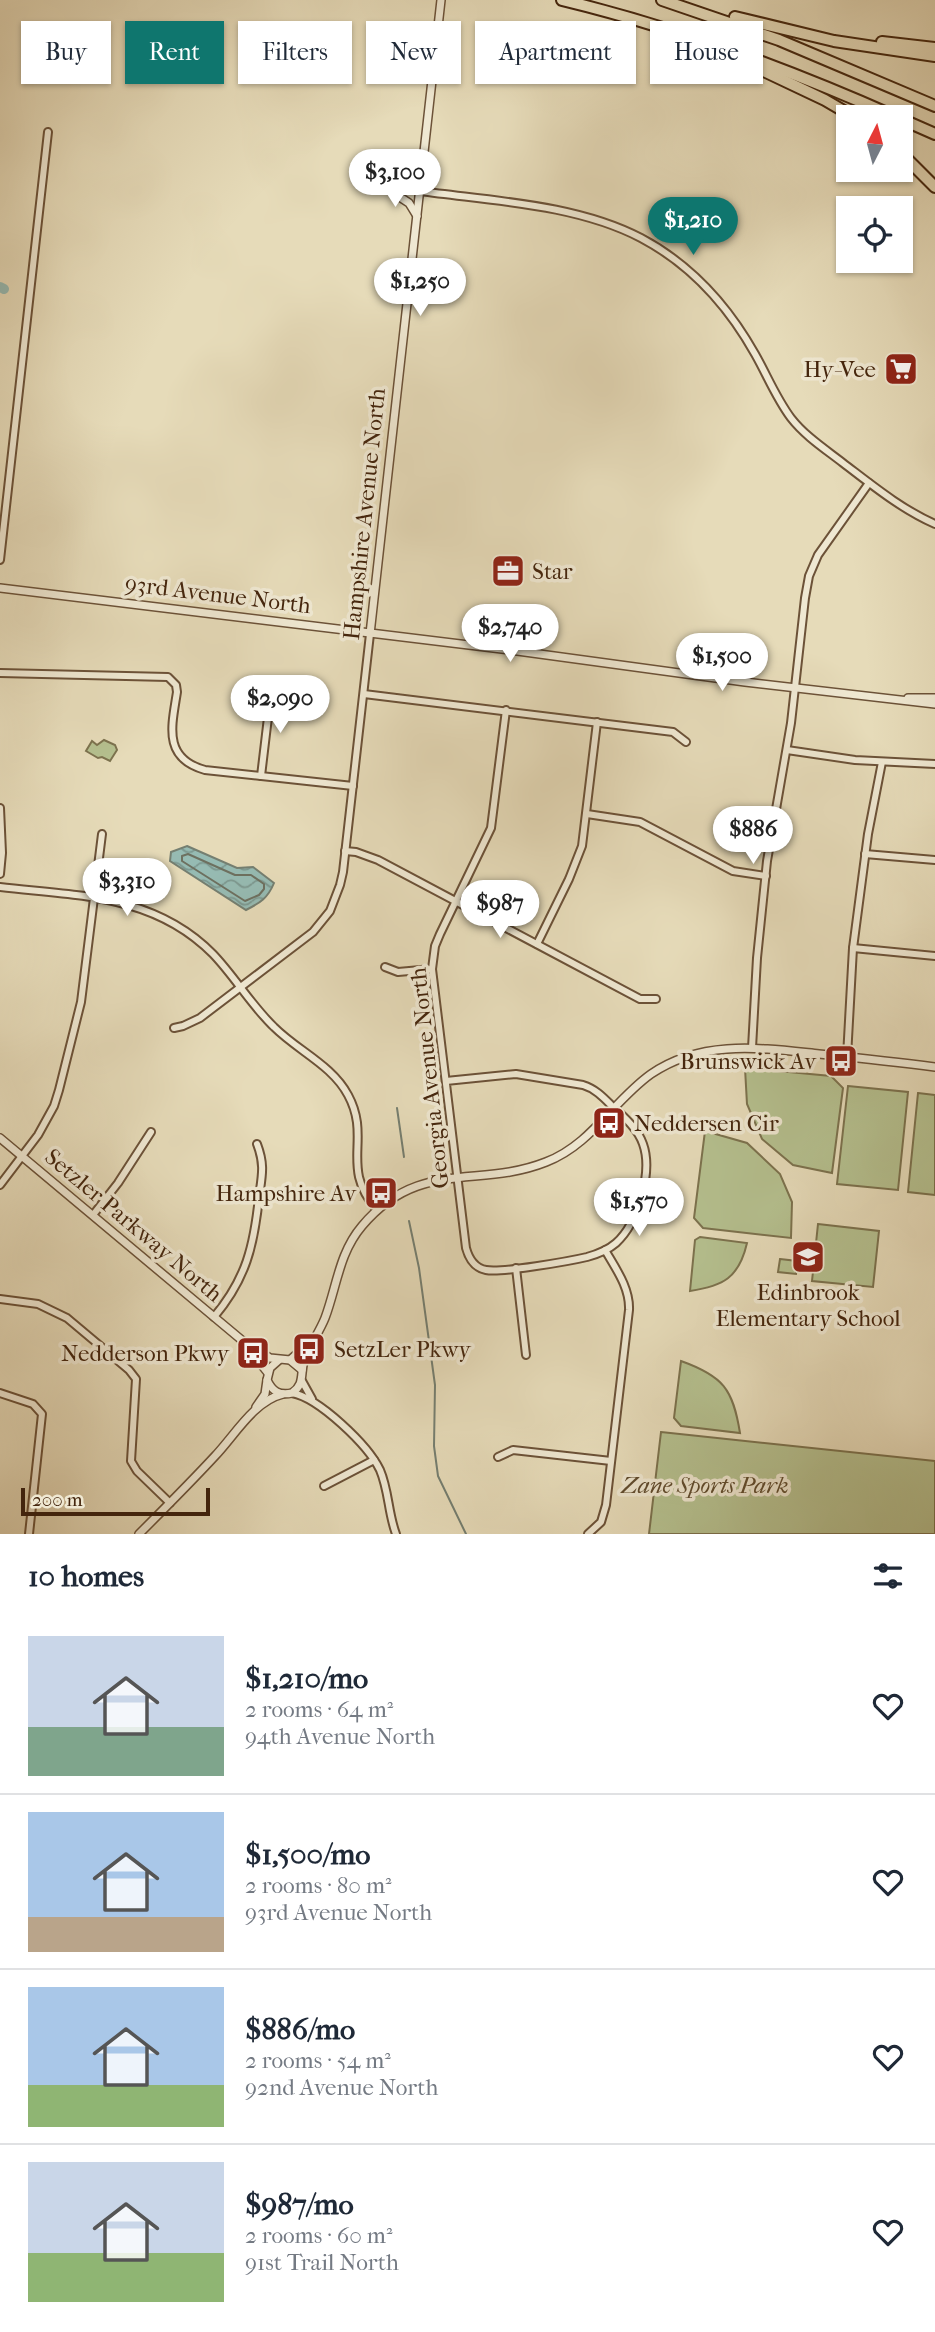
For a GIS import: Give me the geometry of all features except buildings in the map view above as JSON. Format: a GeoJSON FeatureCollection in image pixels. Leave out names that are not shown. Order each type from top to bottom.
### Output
{"type":"FeatureCollection","features":[{"type":"Feature","properties":{"kind":"highway"},"geometry":{"type":"LineString","coordinates":[[562,0],[650,25]]}},
{"type":"Feature","properties":{"kind":"highway"},"geometry":{"type":"LineString","coordinates":[[662,0],[779,40],[935,106]]}},
{"type":"Feature","properties":{"kind":"highway"},"geometry":{"type":"LineString","coordinates":[[675,0],[834,41],[935,56]]}},
{"type":"Feature","properties":{"kind":"highway"},"geometry":{"type":"LineString","coordinates":[[834,41],[880,42],[935,48]]}},
{"type":"Feature","properties":{"kind":"highway"},"geometry":{"type":"LineString","coordinates":[[763,63],[868,105]]}},
{"type":"Feature","properties":{"kind":"highway"},"geometry":{"type":"LineString","coordinates":[[763,70],[836,108]]}},
{"type":"Feature","properties":{"kind":"highway"},"geometry":{"type":"LineString","coordinates":[[914,125],[935,134]]}},
{"type":"Feature","properties":{"kind":"highway"},"geometry":{"type":"LineString","coordinates":[[914,166],[935,187]]}},
{"type":"Feature","properties":{"kind":"street","name":"Hampshire Avenue North"},"geometry":{"type":"LineString","coordinates":[[174,1028],[200,1018],[302,941],[330,911],[340,886],[441,0]]}},
{"type":"Feature","properties":{"kind":"street"},"geometry":{"type":"LineString","coordinates":[[0,559],[48,132]]}},
{"type":"Feature","properties":{"kind":"street"},"geometry":{"type":"LineString","coordinates":[[386,188],[409,202],[417,216]]}},
{"type":"Feature","properties":{"kind":"street"},"geometry":{"type":"LineString","coordinates":[[420,191],[548,209],[598,219],[642,238],[665,252],[700,281],[735,321],[783,406],[798,427],[907,510],[935,524]]}},
{"type":"Feature","properties":{"kind":"street"},"geometry":{"type":"LineString","coordinates":[[752,1048],[757,958],[766,876],[787,750],[809,576],[818,555],[869,483]]}},
{"type":"Feature","properties":{"kind":"street","name":"93rd Avenue North"},"geometry":{"type":"LineString","coordinates":[[0,588],[935,704]]}},
{"type":"Feature","properties":{"kind":"street"},"geometry":{"type":"LineString","coordinates":[[0,673],[168,677],[176,685],[172,738],[180,756],[187,763],[205,770],[353,786]]}},
{"type":"Feature","properties":{"kind":"street"},"geometry":{"type":"LineString","coordinates":[[261,776],[269,709],[268,693]]}},
{"type":"Feature","properties":{"kind":"street"},"geometry":{"type":"LineString","coordinates":[[364,694],[673,732],[687,743]]}},
{"type":"Feature","properties":{"kind":"street","name":"93rd Avenue North"},"geometry":{"type":"LineString","coordinates":[[889,699],[935,698]]}},
{"type":"Feature","properties":{"kind":"street","name":"Georgia Avenue North"},"geometry":{"type":"LineString","coordinates":[[506,710],[494,817],[487,839],[435,946],[432,969],[468,1256],[479,1268],[516,1268]]}},
{"type":"Feature","properties":{"kind":"street"},"geometry":{"type":"LineString","coordinates":[[537,944],[577,863],[587,814],[597,722]]}},
{"type":"Feature","properties":{"kind":"street"},"geometry":{"type":"LineString","coordinates":[[787,750],[882,762],[935,764]]}},
{"type":"Feature","properties":{"kind":"street"},"geometry":{"type":"LineString","coordinates":[[846,1057],[853,948],[865,854],[882,762]]}},
{"type":"Feature","properties":{"kind":"street"},"geometry":{"type":"LineString","coordinates":[[0,808],[0,874]]}},
{"type":"Feature","properties":{"kind":"street"},"geometry":{"type":"LineString","coordinates":[[587,814],[640,822],[733,871],[766,876]]}},
{"type":"Feature","properties":{"kind":"street"},"geometry":{"type":"LineString","coordinates":[[0,1185],[47,1121],[59,1090],[81,1002],[102,834]]}},
{"type":"Feature","properties":{"kind":"street"},"geometry":{"type":"LineString","coordinates":[[345,851],[378,860],[640,999],[656,999]]}},
{"type":"Feature","properties":{"kind":"street"},"geometry":{"type":"LineString","coordinates":[[865,854],[935,860]]}},
{"type":"Feature","properties":{"kind":"street"},"geometry":{"type":"LineString","coordinates":[[0,887],[94,898],[139,907],[179,926],[213,955],[277,1031],[321,1064],[341,1083],[358,1121],[356,1173],[377,1210]]}},
{"type":"Feature","properties":{"kind":"street"},"geometry":{"type":"LineString","coordinates":[[853,948],[935,956]]}},
{"type":"Feature","properties":{"kind":"street"},"geometry":{"type":"LineString","coordinates":[[385,967],[398,972],[432,969]]}},
{"type":"Feature","properties":{"kind":"street"},"geometry":{"type":"LineString","coordinates":[[316,1403],[302,1381],[302,1370],[325,1319],[337,1272],[359,1228],[394,1197],[416,1186],[457,1177],[517,1170],[548,1162],[582,1141],[649,1075],[676,1060],[719,1049],[752,1048],[935,1067]]}},
{"type":"Feature","properties":{"kind":"street"},"geometry":{"type":"LineString","coordinates":[[446,1081],[503,1074],[529,1075],[593,1088],[639,1133],[646,1152],[642,1194],[637,1213],[625,1233],[605,1250],[578,1259],[516,1268],[526,1355]]}},
{"type":"Feature","properties":{"kind":"street"},"geometry":{"type":"LineString","coordinates":[[93,1215],[118,1183],[151,1132]]}},
{"type":"Feature","properties":{"kind":"street","name":"Setzler Parkway North"},"geometry":{"type":"LineString","coordinates":[[0,1138],[244,1342],[265,1356],[279,1360]]}},
{"type":"Feature","properties":{"kind":"street"},"geometry":{"type":"LineString","coordinates":[[214,1317],[238,1284],[253,1247],[264,1160],[257,1144]]}},
{"type":"Feature","properties":{"kind":"street"},"geometry":{"type":"LineString","coordinates":[[588,1534],[597,1527],[605,1511],[629,1302],[625,1285],[605,1250]]}},
{"type":"Feature","properties":{"kind":"street"},"geometry":{"type":"LineString","coordinates":[[0,1299],[38,1304],[68,1318],[129,1370],[136,1379],[131,1461],[136,1471],[170,1503]]}},
{"type":"Feature","properties":{"kind":"street"},"geometry":{"type":"LineString","coordinates":[[290,1360],[315,1338]]}},
{"type":"Feature","properties":{"kind":"street","name":"Setzler Parkway North"},"geometry":{"type":"LineString","coordinates":[[244,1342],[267,1377]]}},
{"type":"Feature","properties":{"kind":"street"},"geometry":{"type":"LineString","coordinates":[[252,1414],[265,1394],[270,1368],[279,1360],[290,1360],[302,1370]]}},
{"type":"Feature","properties":{"kind":"street"},"geometry":{"type":"LineString","coordinates":[[267,1377],[275,1391],[283,1394]]}},
{"type":"Feature","properties":{"kind":"street"},"geometry":{"type":"LineString","coordinates":[[292,1393],[302,1381]]}},
{"type":"Feature","properties":{"kind":"street"},"geometry":{"type":"LineString","coordinates":[[0,1393],[33,1404],[42,1415],[29,1534]]}},
{"type":"Feature","properties":{"kind":"street"},"geometry":{"type":"LineString","coordinates":[[139,1534],[252,1414],[269,1400],[292,1393],[303,1395],[316,1403],[347,1430],[374,1460],[384,1480],[396,1534]]}},
{"type":"Feature","properties":{"kind":"street"},"geometry":{"type":"LineString","coordinates":[[498,1457],[513,1450],[611,1461]]}},
{"type":"Feature","properties":{"kind":"street"},"geometry":{"type":"LineString","coordinates":[[324,1486],[374,1460]]}},
{"type":"Feature","properties":{"kind":"green space"},"geometry":{"type":"Polygon","coordinates":[[[104,740],[115,745],[117,750],[110,761],[86,751],[92,741],[97,745],[104,740]]]}},
{"type":"Feature","properties":{"kind":"green space"},"geometry":{"type":"Polygon","coordinates":[[[745,1068],[831,1076],[843,1088],[832,1173],[793,1165],[762,1139],[747,1104],[745,1068]]]}},
{"type":"Feature","properties":{"kind":"green space"},"geometry":{"type":"Polygon","coordinates":[[[848,1086],[908,1092],[898,1190],[837,1184],[848,1086]]]}},
{"type":"Feature","properties":{"kind":"green space"},"geometry":{"type":"Polygon","coordinates":[[[918,1093],[935,1095],[935,1195],[908,1192],[918,1093]]]}},
{"type":"Feature","properties":{"kind":"green space"},"geometry":{"type":"Polygon","coordinates":[[[705,1131],[747,1143],[780,1174],[792,1202],[791,1238],[703,1228],[694,1218],[705,1131]]]}},
{"type":"Feature","properties":{"kind":"green space"},"geometry":{"type":"Polygon","coordinates":[[[818,1224],[879,1231],[873,1287],[812,1281],[818,1224]]]}},
{"type":"Feature","properties":{"kind":"green space"},"geometry":{"type":"Polygon","coordinates":[[[700,1237],[747,1243],[739,1265],[728,1278],[712,1286],[690,1291],[695,1240],[700,1237]]]}},
{"type":"Feature","properties":{"kind":"green space"},"geometry":{"type":"Polygon","coordinates":[[[780,1259],[797,1261],[796,1274],[778,1272],[780,1259]]]}},
{"type":"Feature","properties":{"kind":"green space"},"geometry":{"type":"Polygon","coordinates":[[[681,1361],[707,1372],[724,1386],[734,1405],[740,1433],[681,1426],[674,1418],[681,1361]]]}},
{"type":"Feature","properties":{"kind":"green space","name":"Zane Sports Park"},"geometry":{"type":"Polygon","coordinates":[[[661,1432],[935,1461],[935,1534],[649,1534],[661,1432]]]}},
{"type":"Feature","properties":{"kind":"water"},"geometry":{"type":"Polygon","coordinates":[[[187,846],[237,868],[253,867],[274,883],[272,888],[263,900],[246,910],[170,861],[171,852],[187,846]]]}},
{"type":"Feature","properties":{"kind":"waterway"},"geometry":{"type":"LineString","coordinates":[[0,287],[4,289]]}},
{"type":"Feature","properties":{"kind":"waterway"},"geometry":{"type":"LineString","coordinates":[[397,1108],[404,1157]]}},
{"type":"Feature","properties":{"kind":"waterway"},"geometry":{"type":"LineString","coordinates":[[409,1221],[419,1268],[435,1385],[434,1446],[438,1476],[466,1534]]}},
{"type":"Feature","properties":{"kind":"place","name":"Hy-Vee"},"geometry":{"type":"Point","coordinates":[901,369]}},
{"type":"Feature","properties":{"kind":"place","name":"Star"},"geometry":{"type":"Point","coordinates":[508,571]}},
{"type":"Feature","properties":{"kind":"place","name":"Brunswick Av"},"geometry":{"type":"Point","coordinates":[841,1061]}},
{"type":"Feature","properties":{"kind":"place","name":"Neddersen Cir"},"geometry":{"type":"Point","coordinates":[609,1123]}},
{"type":"Feature","properties":{"kind":"place","name":"Hampshire Av"},"geometry":{"type":"Point","coordinates":[381,1193]}},
{"type":"Feature","properties":{"kind":"place","name":"Edinbrook Elementary School"},"geometry":{"type":"Point","coordinates":[808,1257]}},
{"type":"Feature","properties":{"kind":"place","name":"SetzLer Pkwy"},"geometry":{"type":"Point","coordinates":[309,1349]}},
{"type":"Feature","properties":{"kind":"place","name":"Nedderson Pkwy"},"geometry":{"type":"Point","coordinates":[253,1353]}}]}
